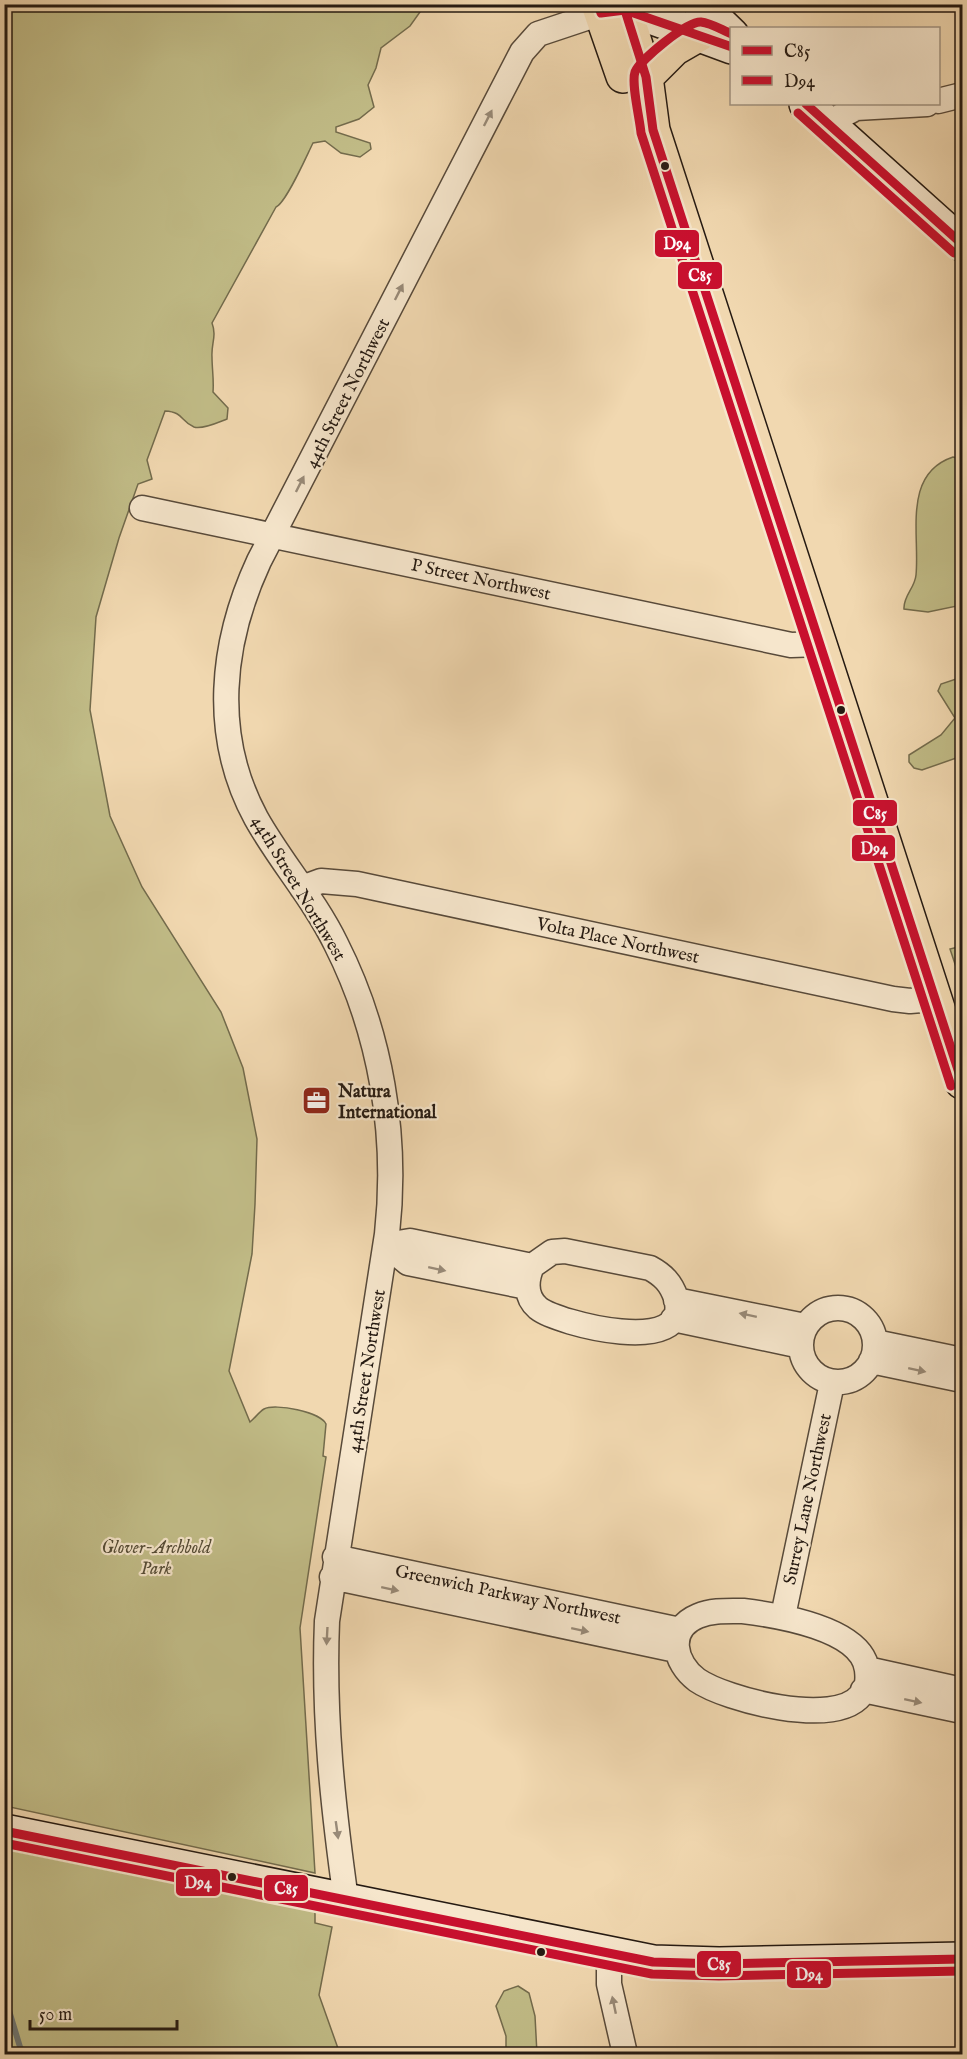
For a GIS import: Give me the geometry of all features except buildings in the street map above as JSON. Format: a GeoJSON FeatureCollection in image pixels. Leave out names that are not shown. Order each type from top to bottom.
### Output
{"type":"FeatureCollection","features":[{"type":"Feature","properties":{"kind":"main road"},"geometry":{"type":"LineString","coordinates":[[612,8],[711,24],[730,45]]}},
{"type":"Feature","properties":{"kind":"main road"},"geometry":{"type":"LineString","coordinates":[[612,8],[646,77],[653,130],[934,999],[963,1082]]}},
{"type":"Feature","properties":{"kind":"main road"},"geometry":{"type":"LineString","coordinates":[[612,8],[626,82],[653,130]]}},
{"type":"Feature","properties":{"kind":"main road"},"geometry":{"type":"LineString","coordinates":[[646,77],[674,49],[711,24]]}},
{"type":"Feature","properties":{"kind":"main road"},"geometry":{"type":"LineString","coordinates":[[817,113],[963,244]]}},
{"type":"Feature","properties":{"kind":"main road"},"geometry":{"type":"LineString","coordinates":[[4,1831],[653,1962],[686,1964],[963,1959]]}},
{"type":"Feature","properties":{"kind":"street","name":"44th Street Northwest"},"geometry":{"type":"LineString","coordinates":[[346,1900],[331,1792],[326,1715],[326,1657],[334,1567],[386,1245],[390,1159],[386,1107],[376,1056],[350,975],[328,928],[266,835],[247,800],[234,762],[226,713],[226,665],[234,622],[250,578],[526,45],[538,34],[612,8]]}},
{"type":"Feature","properties":{"kind":"street"},"geometry":{"type":"LineString","coordinates":[[940,101],[963,95]]}},
{"type":"Feature","properties":{"kind":"street"},"geometry":{"type":"LineString","coordinates":[[817,113],[909,105]]}},
{"type":"Feature","properties":{"kind":"street","name":"P Street Northwest"},"geometry":{"type":"LineString","coordinates":[[142,508],[791,645],[820,645]]}},
{"type":"Feature","properties":{"kind":"street","name":"Volta Place Northwest"},"geometry":{"type":"LineString","coordinates":[[302,888],[321,881],[357,884],[893,999],[910,1001],[934,999]]}},
{"type":"Feature","properties":{"kind":"street"},"geometry":{"type":"LineString","coordinates":[[386,1245],[410,1241],[530,1277]]}},
{"type":"Feature","properties":{"kind":"street"},"geometry":{"type":"LineString","coordinates":[[530,1277],[552,1252],[565,1251],[650,1268],[663,1275],[675,1309]]}},
{"type":"Feature","properties":{"kind":"street"},"geometry":{"type":"LineString","coordinates":[[530,1277],[537,1307],[552,1316],[633,1334],[661,1330],[675,1309]]}},
{"type":"Feature","properties":{"kind":"street"},"geometry":{"type":"LineString","coordinates":[[828,1308],[846,1308],[863,1316],[874,1330],[873,1352],[869,1368],[852,1380],[832,1383],[812,1373],[803,1359],[803,1336],[812,1317],[828,1308]]}},
{"type":"Feature","properties":{"kind":"street"},"geometry":{"type":"LineString","coordinates":[[675,1309],[803,1336]]}},
{"type":"Feature","properties":{"kind":"street"},"geometry":{"type":"LineString","coordinates":[[873,1352],[963,1360]]}},
{"type":"Feature","properties":{"kind":"street"},"geometry":{"type":"LineString","coordinates":[[873,1352],[963,1380]]}},
{"type":"Feature","properties":{"kind":"street","name":"Surrey Lane Northwest"},"geometry":{"type":"LineString","coordinates":[[783,1616],[832,1383]]}},
{"type":"Feature","properties":{"kind":"street","name":"Greenwich Parkway Northwest"},"geometry":{"type":"LineString","coordinates":[[334,1567],[678,1640]]}},
{"type":"Feature","properties":{"kind":"street"},"geometry":{"type":"LineString","coordinates":[[743,1611],[783,1616],[820,1628],[847,1642],[859,1652],[865,1680],[851,1703],[806,1710],[762,1704],[725,1694],[699,1681],[685,1670],[678,1640],[684,1624],[696,1616],[710,1612],[743,1611]]}},
{"type":"Feature","properties":{"kind":"street"},"geometry":{"type":"LineString","coordinates":[[865,1680],[963,1690]]}},
{"type":"Feature","properties":{"kind":"street"},"geometry":{"type":"LineString","coordinates":[[865,1680],[963,1711]]}},
{"type":"Feature","properties":{"kind":"street"},"geometry":{"type":"LineString","coordinates":[[609,1954],[609,1984],[625,2055]]}},
{"type":"Feature","properties":{"kind":"green space","name":"Glover-Archbold Park"},"geometry":{"type":"Polygon","coordinates":[[[5,5],[425,5],[410,26],[381,48],[376,68],[368,85],[374,107],[359,119],[336,127],[336,132],[370,143],[371,149],[360,157],[341,153],[325,141],[313,143],[290,189],[276,207],[212,323],[214,332],[213,392],[228,408],[227,419],[197,428],[176,413],[165,411],[147,460],[152,479],[138,484],[119,538],[96,617],[90,710],[110,816],[142,887],[221,1012],[243,1068],[257,1139],[255,1204],[252,1254],[229,1371],[250,1422],[264,1409],[278,1407],[307,1412],[326,1424],[323,1456],[326,1457],[300,1628],[315,1873],[5,1806],[5,5]]]}},
{"type":"Feature","properties":{"kind":"green space"},"geometry":{"type":"Polygon","coordinates":[[[953,457],[962,459],[962,605],[928,612],[904,609],[905,600],[916,575],[916,525],[920,491],[926,477],[937,465],[953,457]]]}},
{"type":"Feature","properties":{"kind":"green space"},"geometry":{"type":"Polygon","coordinates":[[[962,677],[962,756],[922,770],[914,768],[909,762],[909,755],[941,735],[955,718],[938,691],[941,684],[962,677]]]}},
{"type":"Feature","properties":{"kind":"green space"},"geometry":{"type":"Polygon","coordinates":[[[962,946],[962,985],[950,949],[962,946]]]}},
{"type":"Feature","properties":{"kind":"green space"},"geometry":{"type":"Polygon","coordinates":[[[5,1841],[315,1910],[315,1923],[332,1927],[319,1995],[340,2054],[5,2054],[5,1841]]]}},
{"type":"Feature","properties":{"kind":"green space"},"geometry":{"type":"Polygon","coordinates":[[[518,1986],[529,1993],[535,2016],[537,2054],[506,2054],[506,2036],[496,2006],[504,1991],[518,1986]]]}},
{"type":"Feature","properties":{"kind":"waterway"},"geometry":{"type":"LineString","coordinates":[[4,1994],[20,2047],[25,2054]]}},
{"type":"Feature","properties":{"kind":"transit line","name":"C85"},"geometry":{"type":"LineString","coordinates":[[598,4],[601,13],[625,10],[730,46]]}},
{"type":"Feature","properties":{"kind":"transit line","name":"C85"},"geometry":{"type":"LineString","coordinates":[[623,4],[646,77],[653,130],[962,1082]]}},
{"type":"Feature","properties":{"kind":"transit line","name":"D94"},"geometry":{"type":"LineString","coordinates":[[730,33],[713,25],[694,23],[675,34],[645,59],[634,77],[641,133],[951,1086]]}},
{"type":"Feature","properties":{"kind":"transit line","name":"C85"},"geometry":{"type":"LineString","coordinates":[[807,105],[962,244]]}},
{"type":"Feature","properties":{"kind":"transit line","name":"D94"},"geometry":{"type":"LineString","coordinates":[[798,113],[954,253]]}},
{"type":"Feature","properties":{"kind":"transit line","name":"C85"},"geometry":{"type":"LineString","coordinates":[[4,1831],[653,1962],[719,1964],[962,1959]]}},
{"type":"Feature","properties":{"kind":"transit line","name":"D94"},"geometry":{"type":"LineString","coordinates":[[4,1843],[652,1974],[719,1976],[962,1971]]}},
{"type":"Feature","properties":{"kind":"place","name":"Natura International"},"geometry":{"type":"Point","coordinates":[317,1101]}}]}
